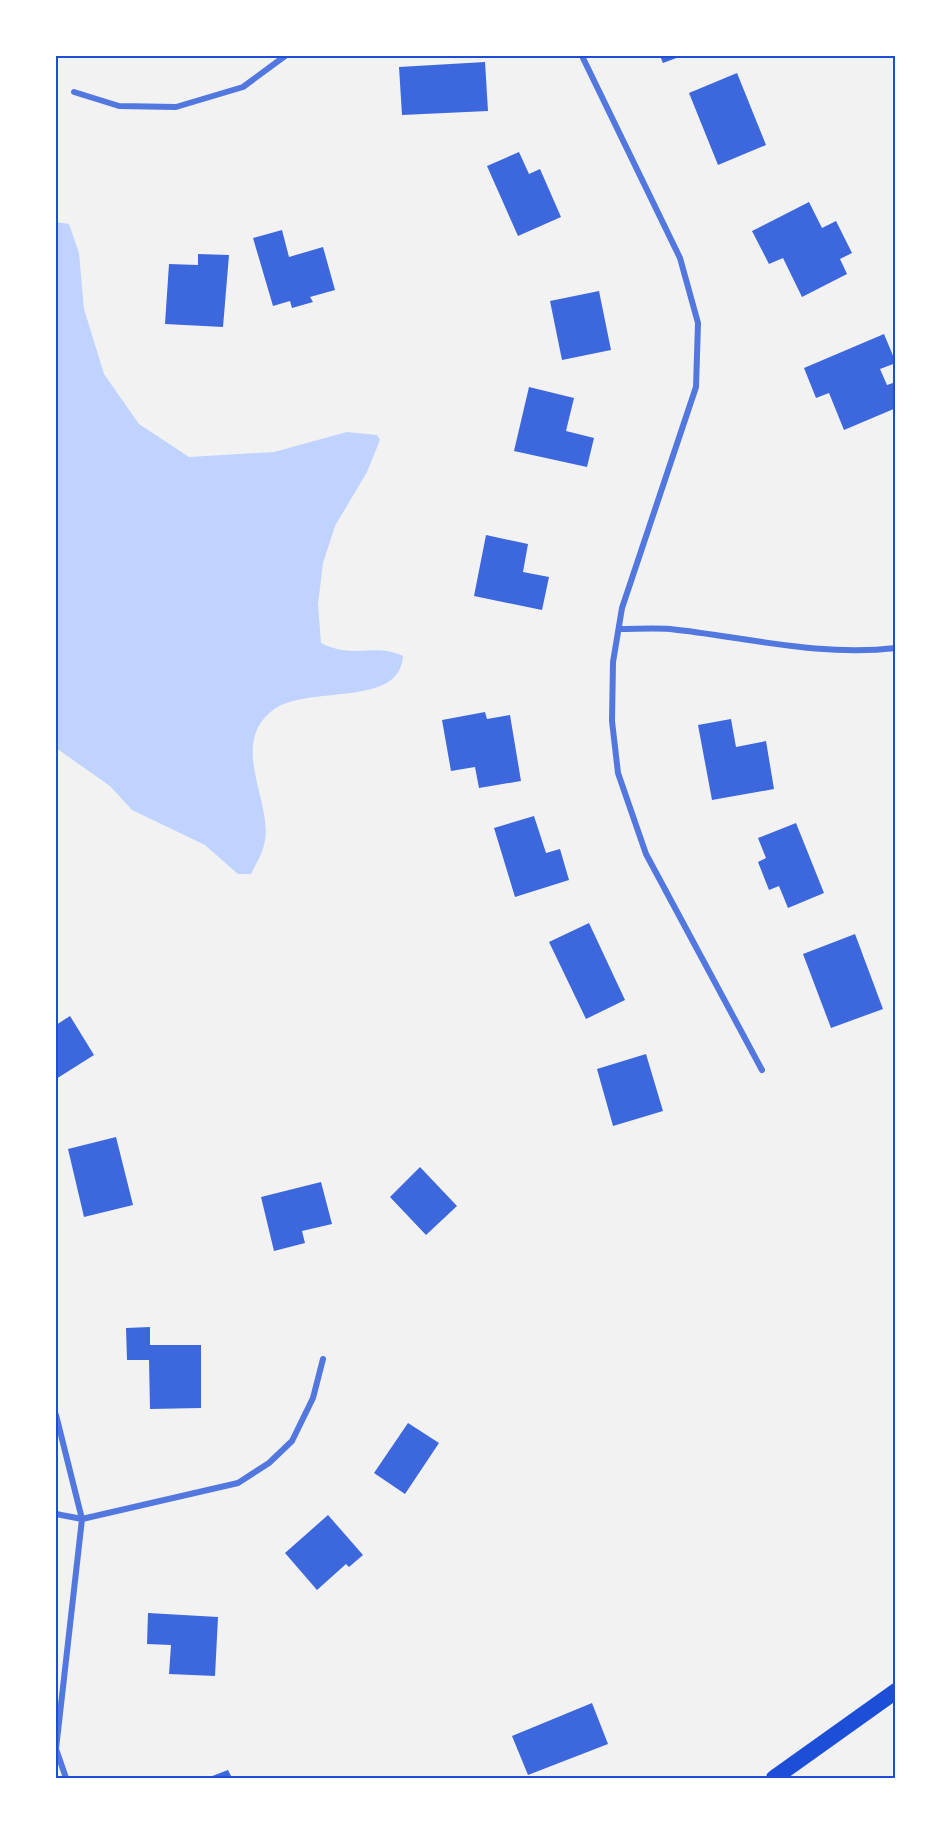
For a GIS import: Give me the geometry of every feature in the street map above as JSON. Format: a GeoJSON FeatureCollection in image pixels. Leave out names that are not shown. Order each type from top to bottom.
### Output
{"type":"FeatureCollection","features":[{"type":"Feature","properties":{"kind":"highway"},"geometry":{"type":"LineString","coordinates":[[774,1779],[896,1691]]}},
{"type":"Feature","properties":{"kind":"street"},"geometry":{"type":"LineString","coordinates":[[74,92],[120,106],[176,107],[243,87],[285,56]]}},
{"type":"Feature","properties":{"kind":"street"},"geometry":{"type":"LineString","coordinates":[[582,56],[681,258],[698,323],[696,387],[622,608],[613,662],[612,721],[618,773],[646,854],[762,1070]]}},
{"type":"Feature","properties":{"kind":"street"},"geometry":{"type":"LineString","coordinates":[[619,629],[668,629],[788,648],[871,651],[896,648]]}},
{"type":"Feature","properties":{"kind":"street"},"geometry":{"type":"LineString","coordinates":[[56,1514],[82,1519],[238,1483],[269,1462],[292,1441],[313,1398],[323,1359]]}},
{"type":"Feature","properties":{"kind":"street"},"geometry":{"type":"LineString","coordinates":[[56,1415],[82,1519],[56,1749],[66,1779]]}},
{"type":"Feature","properties":{"kind":"water"},"geometry":{"type":"Polygon","coordinates":[[[56,222],[69,224],[79,253],[84,309],[104,374],[139,424],[189,457],[274,452],[347,432],[377,435],[380,440],[367,472],[335,526],[323,563],[318,604],[321,643],[344,650],[383,650],[403,656],[398,672],[386,683],[370,690],[288,702],[273,710],[260,724],[254,740],[253,757],[266,829],[263,849],[251,874],[238,874],[205,845],[132,810],[110,786],[56,748],[56,222]]]}},
{"type":"Feature","properties":{"kind":"building"},"geometry":{"type":"Polygon","coordinates":[[[660,56],[682,56],[663,63],[660,56]]]}},
{"type":"Feature","properties":{"kind":"building"},"geometry":{"type":"Polygon","coordinates":[[[485,62],[488,111],[402,115],[399,67],[485,62]]]}},
{"type":"Feature","properties":{"kind":"building"},"geometry":{"type":"Polygon","coordinates":[[[737,73],[766,145],[718,165],[689,93],[737,73]]]}},
{"type":"Feature","properties":{"kind":"building"},"geometry":{"type":"Polygon","coordinates":[[[519,152],[529,174],[540,169],[561,217],[518,236],[487,166],[519,152]]]}},
{"type":"Feature","properties":{"kind":"building"},"geometry":{"type":"Polygon","coordinates":[[[809,202],[822,228],[836,221],[852,253],[840,259],[847,274],[802,297],[783,258],[769,264],[752,231],[809,202]]]}},
{"type":"Feature","properties":{"kind":"building"},"geometry":{"type":"Polygon","coordinates":[[[282,230],[289,257],[323,247],[335,290],[310,297],[313,302],[292,308],[290,301],[273,306],[253,238],[282,230]]]}},
{"type":"Feature","properties":{"kind":"building"},"geometry":{"type":"Polygon","coordinates":[[[198,254],[229,255],[223,327],[165,324],[169,264],[198,265],[198,254]]]}},
{"type":"Feature","properties":{"kind":"building"},"geometry":{"type":"Polygon","coordinates":[[[599,291],[611,350],[562,360],[550,301],[599,291]]]}},
{"type":"Feature","properties":{"kind":"building"},"geometry":{"type":"Polygon","coordinates":[[[884,334],[896,363],[880,369],[887,385],[896,382],[896,408],[844,430],[829,393],[816,398],[804,368],[884,334]]]}},
{"type":"Feature","properties":{"kind":"building"},"geometry":{"type":"Polygon","coordinates":[[[529,387],[574,398],[566,431],[594,438],[587,467],[514,451],[529,387]]]}},
{"type":"Feature","properties":{"kind":"building"},"geometry":{"type":"Polygon","coordinates":[[[486,535],[528,544],[523,572],[549,577],[542,610],[474,596],[486,535]]]}},
{"type":"Feature","properties":{"kind":"building"},"geometry":{"type":"Polygon","coordinates":[[[485,712],[487,719],[510,715],[521,781],[479,788],[475,767],[451,771],[442,720],[485,712]]]}},
{"type":"Feature","properties":{"kind":"building"},"geometry":{"type":"Polygon","coordinates":[[[731,719],[736,747],[766,741],[774,789],[712,800],[698,725],[731,719]]]}},
{"type":"Feature","properties":{"kind":"building"},"geometry":{"type":"Polygon","coordinates":[[[534,816],[546,853],[560,849],[569,880],[515,897],[494,828],[534,816]]]}},
{"type":"Feature","properties":{"kind":"building"},"geometry":{"type":"Polygon","coordinates":[[[796,823],[824,893],[788,908],[779,886],[769,890],[758,862],[766,858],[758,838],[796,823]]]}},
{"type":"Feature","properties":{"kind":"building"},"geometry":{"type":"Polygon","coordinates":[[[589,923],[625,1000],[586,1019],[549,942],[589,923]]]}},
{"type":"Feature","properties":{"kind":"building"},"geometry":{"type":"Polygon","coordinates":[[[855,934],[883,1009],[831,1028],[803,954],[855,934]]]}},
{"type":"Feature","properties":{"kind":"building"},"geometry":{"type":"Polygon","coordinates":[[[70,1016],[94,1055],[56,1079],[56,1025],[70,1016]]]}},
{"type":"Feature","properties":{"kind":"building"},"geometry":{"type":"Polygon","coordinates":[[[646,1054],[663,1111],[613,1126],[597,1069],[646,1054]]]}},
{"type":"Feature","properties":{"kind":"building"},"geometry":{"type":"Polygon","coordinates":[[[116,1137],[133,1205],[84,1217],[68,1149],[116,1137]]]}},
{"type":"Feature","properties":{"kind":"building"},"geometry":{"type":"Polygon","coordinates":[[[420,1167],[457,1206],[426,1235],[390,1197],[420,1167]]]}},
{"type":"Feature","properties":{"kind":"building"},"geometry":{"type":"Polygon","coordinates":[[[321,1182],[332,1224],[302,1231],[305,1243],[274,1251],[261,1197],[321,1182]]]}},
{"type":"Feature","properties":{"kind":"building"},"geometry":{"type":"Polygon","coordinates":[[[150,1327],[150,1345],[201,1345],[201,1408],[150,1409],[149,1360],[127,1360],[126,1328],[150,1327]]]}},
{"type":"Feature","properties":{"kind":"building"},"geometry":{"type":"Polygon","coordinates":[[[408,1423],[439,1443],[405,1494],[374,1473],[408,1423]]]}},
{"type":"Feature","properties":{"kind":"building"},"geometry":{"type":"Polygon","coordinates":[[[328,1515],[363,1555],[349,1567],[346,1564],[317,1590],[285,1553],[328,1515]]]}},
{"type":"Feature","properties":{"kind":"building"},"geometry":{"type":"Polygon","coordinates":[[[148,1613],[218,1617],[215,1676],[169,1674],[171,1645],[147,1644],[148,1613]]]}},
{"type":"Feature","properties":{"kind":"building"},"geometry":{"type":"Polygon","coordinates":[[[592,1703],[608,1744],[528,1775],[512,1736],[592,1703]]]}},
{"type":"Feature","properties":{"kind":"building"},"geometry":{"type":"Polygon","coordinates":[[[228,1770],[232,1778],[207,1778],[228,1770]]]}}]}
